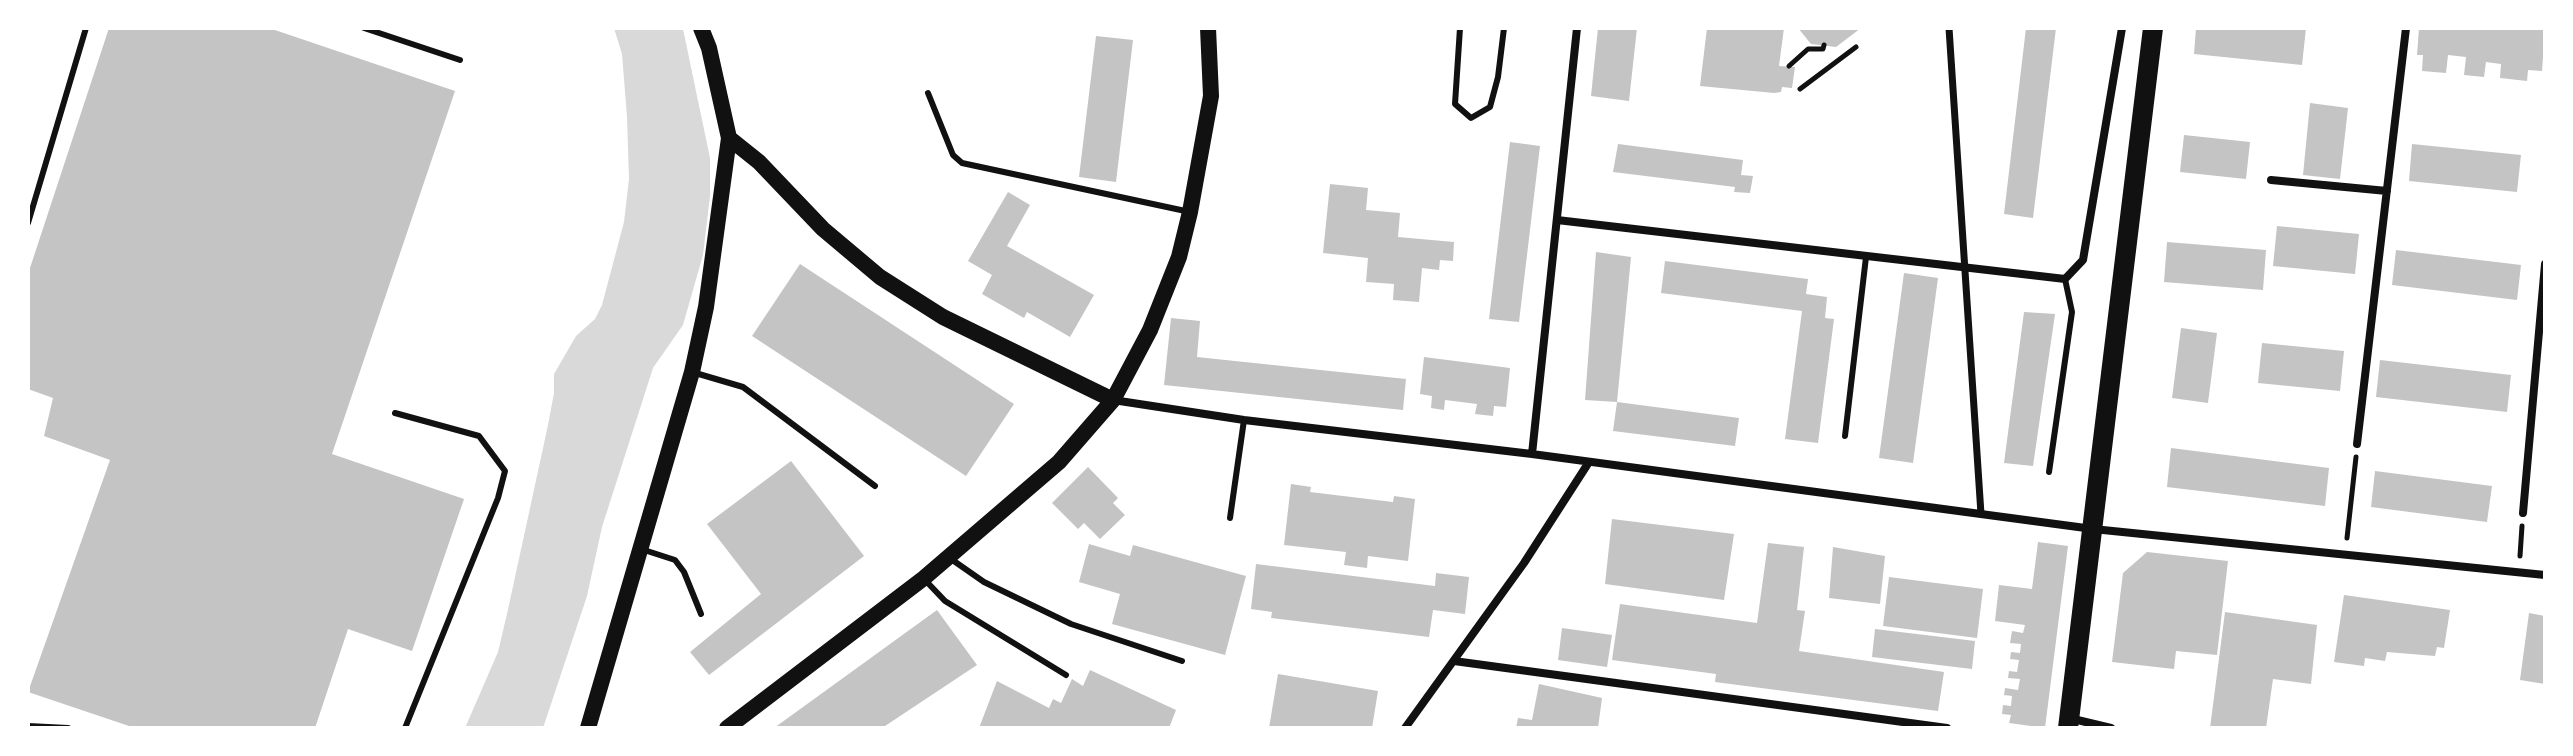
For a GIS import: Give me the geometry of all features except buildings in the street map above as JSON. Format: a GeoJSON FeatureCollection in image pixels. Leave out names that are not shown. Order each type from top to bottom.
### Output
{"type":"FeatureCollection","features":[{"type":"Feature","properties":{"kind":"main road"},"geometry":{"type":"LineString","coordinates":[[588,728],[692,372],[706,307],[729,138],[709,48],[701,28]]}},
{"type":"Feature","properties":{"kind":"main road"},"geometry":{"type":"LineString","coordinates":[[727,728],[924,578],[1059,462],[1113,400],[1150,330],[1179,257],[1211,96],[1208,28]]}},
{"type":"Feature","properties":{"kind":"main road"},"geometry":{"type":"LineString","coordinates":[[2069,723],[2153,28]]}},
{"type":"Feature","properties":{"kind":"main road"},"geometry":{"type":"LineString","coordinates":[[729,138],[759,162],[823,229],[880,277],[943,317],[1113,400]]}},
{"type":"Feature","properties":{"kind":"street"},"geometry":{"type":"LineString","coordinates":[[1532,454],[1577,28]]}},
{"type":"Feature","properties":{"kind":"street"},"geometry":{"type":"LineString","coordinates":[[1949,28],[1981,514]]}},
{"type":"Feature","properties":{"kind":"street"},"geometry":{"type":"LineString","coordinates":[[1557,220],[2065,279],[2083,260],[2122,28]]}},
{"type":"Feature","properties":{"kind":"street"},"geometry":{"type":"LineString","coordinates":[[2357,444],[2406,28]]}},
{"type":"Feature","properties":{"kind":"street"},"geometry":{"type":"LineString","coordinates":[[2271,180],[2387,191]]}},
{"type":"Feature","properties":{"kind":"street"},"geometry":{"type":"LineString","coordinates":[[2523,513],[2545,264]]}},
{"type":"Feature","properties":{"kind":"street"},"geometry":{"type":"LineString","coordinates":[[1113,400],[1244,420],[1532,454],[2093,529],[2545,575]]}},
{"type":"Feature","properties":{"kind":"street"},"geometry":{"type":"LineString","coordinates":[[1405,728],[1524,563],[1589,462]]}},
{"type":"Feature","properties":{"kind":"street"},"geometry":{"type":"LineString","coordinates":[[1454,661],[1947,728]]}},
{"type":"Feature","properties":{"kind":"street"},"geometry":{"type":"LineString","coordinates":[[2069,723],[2111,728]]}},
{"type":"Feature","properties":{"kind":"lane"},"geometry":{"type":"LineString","coordinates":[[28,223],[86,28]]}},
{"type":"Feature","properties":{"kind":"lane"},"geometry":{"type":"LineString","coordinates":[[364,28],[460,60]]}},
{"type":"Feature","properties":{"kind":"lane"},"geometry":{"type":"LineString","coordinates":[[1460,28],[1455,104],[1471,118],[1490,107],[1498,77],[1504,28]]}},
{"type":"Feature","properties":{"kind":"lane"},"geometry":{"type":"LineString","coordinates":[[928,93],[953,155],[962,163],[1190,212]]}},
{"type":"Feature","properties":{"kind":"lane"},"geometry":{"type":"LineString","coordinates":[[1845,436],[1866,257]]}},
{"type":"Feature","properties":{"kind":"lane"},"geometry":{"type":"LineString","coordinates":[[2049,472],[2072,312],[2065,279]]}},
{"type":"Feature","properties":{"kind":"lane"},"geometry":{"type":"LineString","coordinates":[[692,372],[743,387],[875,486]]}},
{"type":"Feature","properties":{"kind":"lane"},"geometry":{"type":"LineString","coordinates":[[395,413],[479,436],[505,471],[498,498],[405,728]]}},
{"type":"Feature","properties":{"kind":"lane"},"geometry":{"type":"LineString","coordinates":[[1230,518],[1244,420]]}},
{"type":"Feature","properties":{"kind":"lane"},"geometry":{"type":"LineString","coordinates":[[641,549],[675,560],[684,572],[701,614]]}},
{"type":"Feature","properties":{"kind":"lane"},"geometry":{"type":"LineString","coordinates":[[948,557],[984,582],[1071,624],[1182,661]]}},
{"type":"Feature","properties":{"kind":"lane"},"geometry":{"type":"LineString","coordinates":[[924,578],[945,601],[1066,675]]}},
{"type":"Feature","properties":{"kind":"lane"},"geometry":{"type":"LineString","coordinates":[[28,726],[68,728]]}},
{"type":"Feature","properties":{"kind":"path"},"geometry":{"type":"LineString","coordinates":[[1789,66],[1808,49],[1823,49],[1824,45]]}},
{"type":"Feature","properties":{"kind":"path"},"geometry":{"type":"LineString","coordinates":[[1800,89],[1856,47]]}},
{"type":"Feature","properties":{"kind":"path"},"geometry":{"type":"LineString","coordinates":[[2345,554],[2357,444]]}},
{"type":"Feature","properties":{"kind":"path"},"geometry":{"type":"LineString","coordinates":[[2519,571],[2523,513]]}},
{"type":"Feature","properties":{"kind":"shaded area"},"geometry":{"type":"Polygon","coordinates":[[[614,28],[683,29],[710,158],[710,196],[703,255],[683,325],[653,368],[602,527],[587,596],[543,728],[465,728],[498,652],[548,425],[554,374],[576,336],[595,319],[602,305],[624,222],[629,179],[627,117],[622,54],[614,28]]]}}]}
